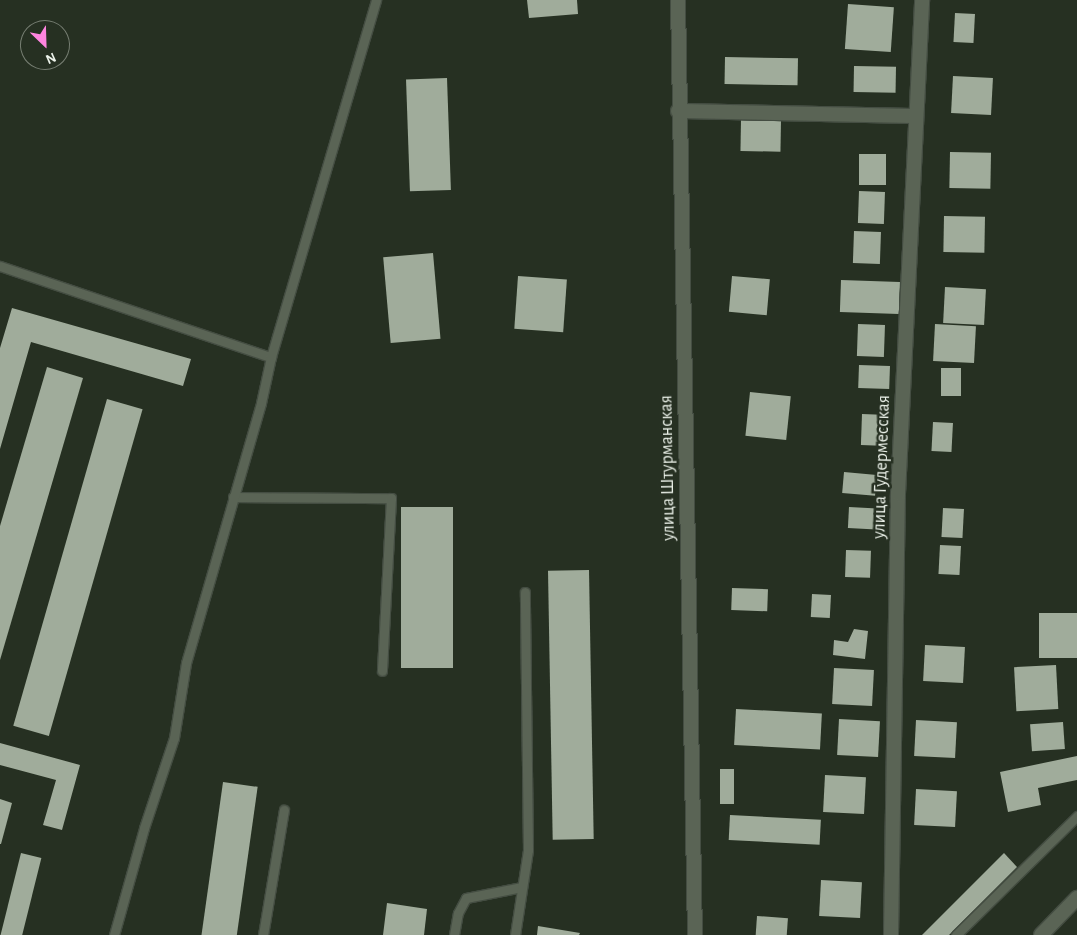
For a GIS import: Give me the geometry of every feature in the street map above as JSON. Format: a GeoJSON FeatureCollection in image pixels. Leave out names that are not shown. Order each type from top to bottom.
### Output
{"type":"FeatureCollection","features":[{"type":"Feature","properties":{"kind":"street","name":"улица Штурманская"},"geometry":{"type":"LineString","coordinates":[[678,0],[678,111],[695,935]]}},
{"type":"Feature","properties":{"kind":"street","name":"улица Гудермесская"},"geometry":{"type":"LineString","coordinates":[[891,935],[898,494],[922,0]]}},
{"type":"Feature","properties":{"kind":"street"},"geometry":{"type":"LineString","coordinates":[[678,111],[916,116]]}},
{"type":"Feature","properties":{"kind":"street"},"geometry":{"type":"LineString","coordinates":[[1041,935],[1077,898]]}},
{"type":"Feature","properties":{"kind":"lane"},"geometry":{"type":"LineString","coordinates":[[114,935],[144,828],[174,738],[186,664],[261,403],[271,357],[376,0]]}},
{"type":"Feature","properties":{"kind":"lane"},"geometry":{"type":"LineString","coordinates":[[0,266],[271,357]]}},
{"type":"Feature","properties":{"kind":"lane"},"geometry":{"type":"LineString","coordinates":[[233,498],[391,498],[382,671]]}},
{"type":"Feature","properties":{"kind":"lane"},"geometry":{"type":"LineString","coordinates":[[514,935],[528,850],[525,592]]}},
{"type":"Feature","properties":{"kind":"lane"},"geometry":{"type":"LineString","coordinates":[[263,935],[284,810]]}},
{"type":"Feature","properties":{"kind":"lane"},"geometry":{"type":"LineString","coordinates":[[956,935],[1077,816]]}},
{"type":"Feature","properties":{"kind":"lane"},"geometry":{"type":"LineString","coordinates":[[454,935],[458,913],[466,898],[522,886]]}},
{"type":"Feature","properties":{"kind":"building"},"geometry":{"type":"Polygon","coordinates":[[[527,0],[577,0],[578,14],[529,18],[527,0]]]}},
{"type":"Feature","properties":{"kind":"building"},"geometry":{"type":"Polygon","coordinates":[[[848,4],[894,7],[891,52],[845,49],[848,4]]]}},
{"type":"Feature","properties":{"kind":"building"},"geometry":{"type":"Polygon","coordinates":[[[955,13],[975,14],[973,43],[953,42],[955,13]]]}},
{"type":"Feature","properties":{"kind":"building"},"geometry":{"type":"Polygon","coordinates":[[[725,57],[798,58],[798,85],[725,84],[725,57]]]}},
{"type":"Feature","properties":{"kind":"building"},"geometry":{"type":"Polygon","coordinates":[[[854,66],[896,67],[896,93],[854,92],[854,66]]]}},
{"type":"Feature","properties":{"kind":"building"},"geometry":{"type":"Polygon","coordinates":[[[953,76],[993,78],[991,115],[951,113],[953,76]]]}},
{"type":"Feature","properties":{"kind":"building"},"geometry":{"type":"Polygon","coordinates":[[[447,78],[451,190],[410,191],[406,79],[447,78]]]}},
{"type":"Feature","properties":{"kind":"building"},"geometry":{"type":"Polygon","coordinates":[[[741,120],[781,121],[780,152],[740,151],[741,120]]]}},
{"type":"Feature","properties":{"kind":"building"},"geometry":{"type":"Polygon","coordinates":[[[950,152],[991,153],[990,189],[949,188],[950,152]]]}},
{"type":"Feature","properties":{"kind":"building"},"geometry":{"type":"Polygon","coordinates":[[[859,154],[886,154],[886,185],[859,185],[859,154]]]}},
{"type":"Feature","properties":{"kind":"building"},"geometry":{"type":"Polygon","coordinates":[[[859,191],[885,192],[884,224],[858,223],[859,191]]]}},
{"type":"Feature","properties":{"kind":"building"},"geometry":{"type":"Polygon","coordinates":[[[944,216],[985,217],[984,253],[943,252],[944,216]]]}},
{"type":"Feature","properties":{"kind":"building"},"geometry":{"type":"Polygon","coordinates":[[[854,231],[881,232],[880,264],[853,263],[854,231]]]}},
{"type":"Feature","properties":{"kind":"building"},"geometry":{"type":"Polygon","coordinates":[[[433,253],[440,339],[391,343],[383,257],[433,253]]]}},
{"type":"Feature","properties":{"kind":"building"},"geometry":{"type":"Polygon","coordinates":[[[518,276],[567,279],[563,332],[514,329],[518,276]]]}},
{"type":"Feature","properties":{"kind":"building"},"geometry":{"type":"Polygon","coordinates":[[[732,276],[770,279],[767,315],[729,312],[732,276]]]}},
{"type":"Feature","properties":{"kind":"building"},"geometry":{"type":"Polygon","coordinates":[[[841,280],[900,282],[899,314],[840,312],[841,280]]]}},
{"type":"Feature","properties":{"kind":"building"},"geometry":{"type":"Polygon","coordinates":[[[945,287],[986,289],[984,325],[943,323],[945,287]]]}},
{"type":"Feature","properties":{"kind":"building"},"geometry":{"type":"Polygon","coordinates":[[[12,308],[191,359],[183,386],[31,342],[0,449],[0,348],[12,308]]]}},
{"type":"Feature","properties":{"kind":"building"},"geometry":{"type":"Polygon","coordinates":[[[858,324],[885,325],[884,357],[857,356],[858,324]]]}},
{"type":"Feature","properties":{"kind":"building"},"geometry":{"type":"Polygon","coordinates":[[[935,324],[976,326],[974,363],[933,361],[935,324]]]}},
{"type":"Feature","properties":{"kind":"building"},"geometry":{"type":"Polygon","coordinates":[[[859,365],[890,366],[889,389],[858,388],[859,365]]]}},
{"type":"Feature","properties":{"kind":"building"},"geometry":{"type":"Polygon","coordinates":[[[47,367],[83,378],[0,660],[0,526],[47,367]]]}},
{"type":"Feature","properties":{"kind":"building"},"geometry":{"type":"Polygon","coordinates":[[[941,368],[961,368],[961,396],[941,396],[941,368]]]}},
{"type":"Feature","properties":{"kind":"building"},"geometry":{"type":"Polygon","coordinates":[[[750,392],[791,396],[786,440],[745,436],[750,392]]]}},
{"type":"Feature","properties":{"kind":"building"},"geometry":{"type":"Polygon","coordinates":[[[107,399],[143,409],[49,736],[13,726],[107,399]]]}},
{"type":"Feature","properties":{"kind":"building"},"geometry":{"type":"Polygon","coordinates":[[[862,414],[888,415],[887,446],[861,445],[862,414]]]}},
{"type":"Feature","properties":{"kind":"building"},"geometry":{"type":"Polygon","coordinates":[[[933,422],[953,423],[951,452],[931,451],[933,422]]]}},
{"type":"Feature","properties":{"kind":"building"},"geometry":{"type":"Polygon","coordinates":[[[844,472],[877,475],[875,496],[842,493],[844,472]]]}},
{"type":"Feature","properties":{"kind":"building"},"geometry":{"type":"Polygon","coordinates":[[[401,507],[453,507],[453,668],[401,668],[401,507]]]}},
{"type":"Feature","properties":{"kind":"building"},"geometry":{"type":"Polygon","coordinates":[[[849,507],[882,509],[881,530],[848,528],[849,507]]]}},
{"type":"Feature","properties":{"kind":"building"},"geometry":{"type":"Polygon","coordinates":[[[943,508],[964,509],[962,538],[941,537],[943,508]]]}},
{"type":"Feature","properties":{"kind":"building"},"geometry":{"type":"Polygon","coordinates":[[[940,545],[961,546],[959,575],[938,574],[940,545]]]}},
{"type":"Feature","properties":{"kind":"building"},"geometry":{"type":"Polygon","coordinates":[[[846,550],[871,551],[870,578],[845,577],[846,550]]]}},
{"type":"Feature","properties":{"kind":"building"},"geometry":{"type":"Polygon","coordinates":[[[589,570],[594,839],[553,840],[548,571],[589,570]]]}},
{"type":"Feature","properties":{"kind":"building"},"geometry":{"type":"Polygon","coordinates":[[[732,588],[768,589],[767,611],[731,610],[732,588]]]}},
{"type":"Feature","properties":{"kind":"building"},"geometry":{"type":"Polygon","coordinates":[[[812,594],[831,595],[830,618],[811,617],[812,594]]]}},
{"type":"Feature","properties":{"kind":"building"},"geometry":{"type":"Polygon","coordinates":[[[1039,613],[1077,613],[1077,658],[1039,658],[1039,613]]]}},
{"type":"Feature","properties":{"kind":"building"},"geometry":{"type":"Polygon","coordinates":[[[854,629],[868,631],[865,659],[833,655],[834,640],[848,642],[854,629]]]}},
{"type":"Feature","properties":{"kind":"building"},"geometry":{"type":"Polygon","coordinates":[[[925,645],[965,647],[963,683],[923,681],[925,645]]]}},
{"type":"Feature","properties":{"kind":"building"},"geometry":{"type":"Polygon","coordinates":[[[1056,665],[1058,709],[1016,711],[1014,667],[1056,665]]]}},
{"type":"Feature","properties":{"kind":"building"},"geometry":{"type":"Polygon","coordinates":[[[834,668],[874,670],[872,706],[832,704],[834,668]]]}},
{"type":"Feature","properties":{"kind":"building"},"geometry":{"type":"Polygon","coordinates":[[[736,709],[822,714],[820,749],[734,745],[736,709]]]}},
{"type":"Feature","properties":{"kind":"building"},"geometry":{"type":"Polygon","coordinates":[[[839,719],[880,721],[878,757],[837,755],[839,719]]]}},
{"type":"Feature","properties":{"kind":"building"},"geometry":{"type":"Polygon","coordinates":[[[916,720],[957,722],[955,758],[914,756],[916,720]]]}},
{"type":"Feature","properties":{"kind":"building"},"geometry":{"type":"Polygon","coordinates":[[[1063,722],[1065,749],[1032,751],[1030,724],[1063,722]]]}},
{"type":"Feature","properties":{"kind":"building"},"geometry":{"type":"Polygon","coordinates":[[[0,743],[80,765],[62,830],[43,825],[56,780],[0,765],[0,743]]]}},
{"type":"Feature","properties":{"kind":"building"},"geometry":{"type":"Polygon","coordinates":[[[1077,756],[1077,780],[1038,788],[1041,805],[1008,812],[1000,772],[1077,756]]]}},
{"type":"Feature","properties":{"kind":"building"},"geometry":{"type":"Polygon","coordinates":[[[720,769],[734,769],[734,804],[720,804],[720,769]]]}},
{"type":"Feature","properties":{"kind":"building"},"geometry":{"type":"Polygon","coordinates":[[[825,775],[866,777],[864,814],[823,812],[825,775]]]}},
{"type":"Feature","properties":{"kind":"building"},"geometry":{"type":"Polygon","coordinates":[[[223,782],[258,787],[237,935],[201,935],[223,782]]]}},
{"type":"Feature","properties":{"kind":"building"},"geometry":{"type":"Polygon","coordinates":[[[916,789],[957,791],[955,827],[914,825],[916,789]]]}},
{"type":"Feature","properties":{"kind":"building"},"geometry":{"type":"Polygon","coordinates":[[[0,799],[12,803],[1,844],[0,844],[0,799]]]}},
{"type":"Feature","properties":{"kind":"building"},"geometry":{"type":"Polygon","coordinates":[[[730,815],[821,820],[820,845],[729,840],[730,815]]]}},
{"type":"Feature","properties":{"kind":"building"},"geometry":{"type":"Polygon","coordinates":[[[21,853],[41,858],[22,935],[1,935],[21,853]]]}},
{"type":"Feature","properties":{"kind":"building"},"geometry":{"type":"Polygon","coordinates":[[[1004,853],[1017,867],[949,935],[922,935],[1004,853]]]}},
{"type":"Feature","properties":{"kind":"building"},"geometry":{"type":"Polygon","coordinates":[[[821,880],[862,882],[860,918],[819,916],[821,880]]]}},
{"type":"Feature","properties":{"kind":"building"},"geometry":{"type":"Polygon","coordinates":[[[387,903],[427,909],[424,935],[383,935],[387,903]]]}},
{"type":"Feature","properties":{"kind":"building"},"geometry":{"type":"Polygon","coordinates":[[[757,916],[788,918],[787,935],[756,935],[757,916]]]}},
{"type":"Feature","properties":{"kind":"building"},"geometry":{"type":"Polygon","coordinates":[[[538,926],[580,933],[579,935],[537,935],[538,926]]]}}]}
